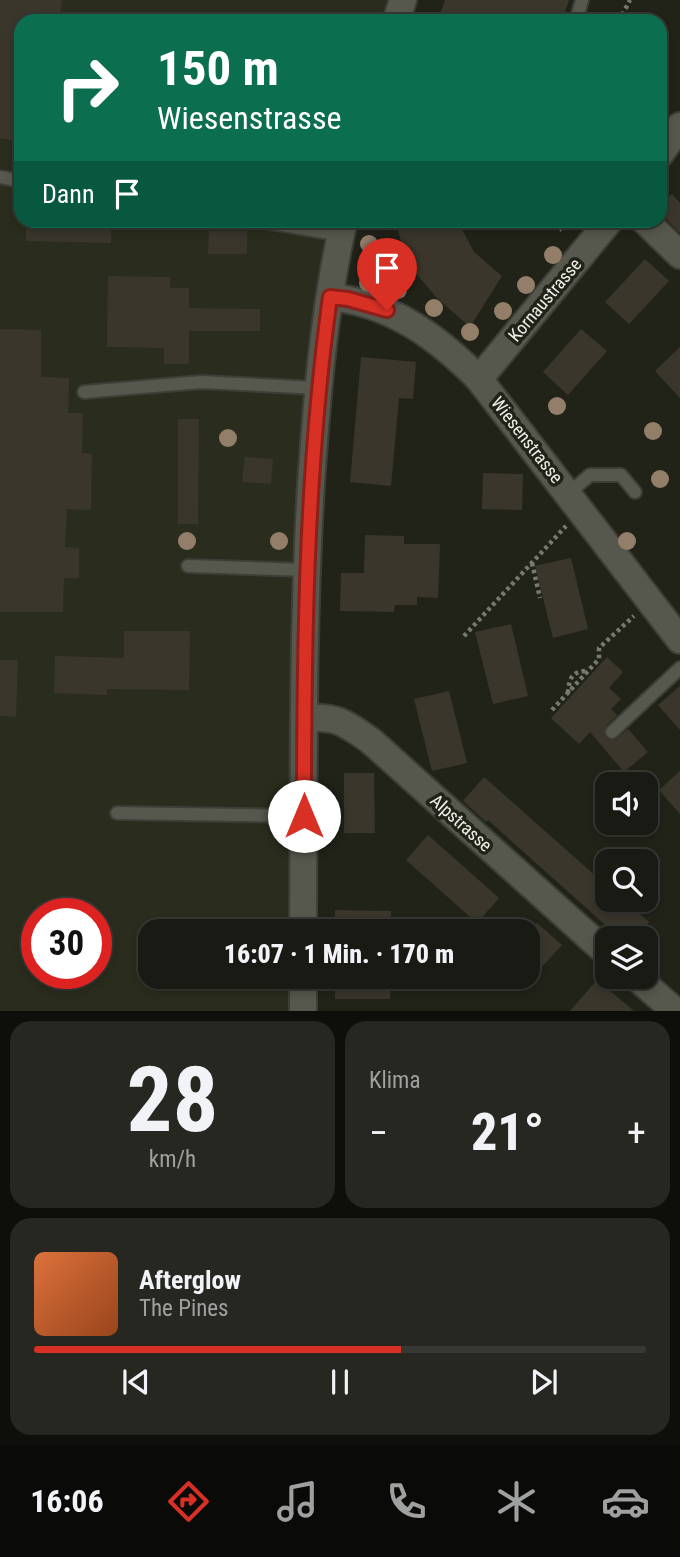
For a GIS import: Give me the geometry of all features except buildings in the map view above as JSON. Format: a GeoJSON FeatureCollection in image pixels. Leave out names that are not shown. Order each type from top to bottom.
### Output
{"type":"FeatureCollection","features":[{"type":"Feature","properties":{"kind":"street"},"geometry":{"type":"LineString","coordinates":[[667,144],[680,126]]}},
{"type":"Feature","properties":{"kind":"street"},"geometry":{"type":"LineString","coordinates":[[303,919],[306,570],[317,388],[342,228]]}},
{"type":"Feature","properties":{"kind":"street","name":"Kornaustrasse"},"geometry":{"type":"LineString","coordinates":[[479,379],[603,228]]}},
{"type":"Feature","properties":{"kind":"street"},"geometry":{"type":"LineString","coordinates":[[652,228],[680,255]]}},
{"type":"Feature","properties":{"kind":"street","name":"Wiesenstrasse"},"geometry":{"type":"LineString","coordinates":[[330,297],[387,310],[442,346],[479,379],[571,506],[680,640]]}},
{"type":"Feature","properties":{"kind":"street","name":"Alpstrasse"},"geometry":{"type":"LineString","coordinates":[[303,718],[340,720],[371,741],[595,942]]}},
{"type":"Feature","properties":{"kind":"street"},"geometry":{"type":"LineString","coordinates":[[303,989],[303,1011]]}},
{"type":"Feature","properties":{"kind":"street"},"geometry":{"type":"LineString","coordinates":[[650,989],[676,1011]]}},
{"type":"Feature","properties":{"kind":"lane"},"geometry":{"type":"LineString","coordinates":[[84,392],[201,382],[317,388]]}},
{"type":"Feature","properties":{"kind":"lane"},"geometry":{"type":"LineString","coordinates":[[571,506],[590,475],[621,475],[635,492]]}},
{"type":"Feature","properties":{"kind":"lane"},"geometry":{"type":"LineString","coordinates":[[188,566],[306,570]]}},
{"type":"Feature","properties":{"kind":"lane"},"geometry":{"type":"LineString","coordinates":[[612,732],[680,668]]}},
{"type":"Feature","properties":{"kind":"lane"},"geometry":{"type":"LineString","coordinates":[[117,813],[304,816]]}},
{"type":"Feature","properties":{"kind":"path"},"geometry":{"type":"LineString","coordinates":[[353,273],[382,250],[394,246]]}},
{"type":"Feature","properties":{"kind":"path"},"geometry":{"type":"LineString","coordinates":[[464,636],[531,563],[571,506]]}},
{"type":"Feature","properties":{"kind":"path"},"geometry":{"type":"LineString","coordinates":[[531,563],[540,598]]}},
{"type":"Feature","properties":{"kind":"path"},"geometry":{"type":"LineString","coordinates":[[552,710],[599,659],[598,648],[642,608]]}},
{"type":"Feature","properties":{"kind":"path"},"geometry":{"type":"LineString","coordinates":[[568,694],[569,680],[573,674],[588,671]]}},
{"type":"Feature","properties":{"kind":"shaded area"},"geometry":{"type":"Polygon","coordinates":[[[0,0],[405,0],[400,14],[14,14],[14,228],[345,228],[330,297],[304,919],[138,919],[138,989],[303,989],[303,1011],[0,1011],[0,0]]]}},
{"type":"Feature","properties":{"kind":"route"},"geometry":{"type":"LineString","coordinates":[[304,816],[306,570],[317,388],[330,297],[387,310]]}}]}
